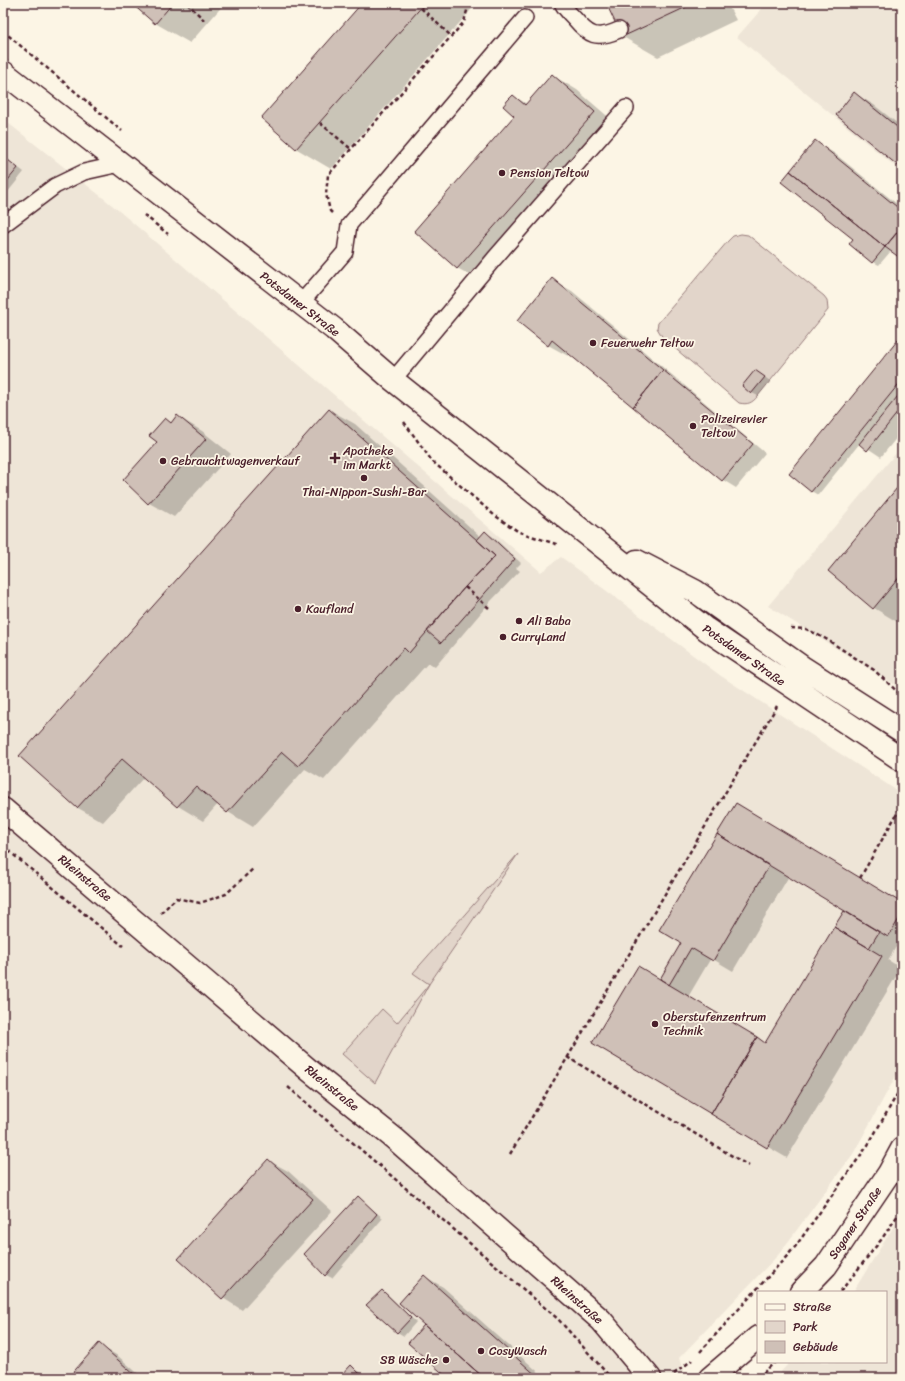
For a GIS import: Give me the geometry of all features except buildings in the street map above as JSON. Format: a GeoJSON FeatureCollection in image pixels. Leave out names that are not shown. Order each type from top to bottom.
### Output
{"type":"FeatureCollection","features":[{"type":"Feature","properties":{"kind":"street","name":"Potsdamer Straße"},"geometry":{"type":"LineString","coordinates":[[3,72],[334,329],[393,380],[595,539],[706,629],[789,686],[902,760]]}},
{"type":"Feature","properties":{"kind":"street","name":"Potsdamer Straße"},"geometry":{"type":"LineString","coordinates":[[595,539],[695,591],[802,667],[902,731]]}},
{"type":"Feature","properties":{"kind":"street","name":"Rheinstraße"},"geometry":{"type":"LineString","coordinates":[[3,809],[309,1070],[395,1139],[601,1320],[650,1378]]}},
{"type":"Feature","properties":{"kind":"street","name":"Saganer Straße"},"geometry":{"type":"LineString","coordinates":[[802,1291],[826,1266],[889,1173],[902,1149]]}},
{"type":"Feature","properties":{"kind":"street"},"geometry":{"type":"LineString","coordinates":[[710,1378],[757,1338]]}},
{"type":"Feature","properties":{"kind":"lane"},"geometry":{"type":"LineString","coordinates":[[562,3],[584,30],[596,36],[605,36],[619,30]]}},
{"type":"Feature","properties":{"kind":"lane"},"geometry":{"type":"LineString","coordinates":[[300,304],[345,252],[349,225],[525,18]]}},
{"type":"Feature","properties":{"kind":"lane"},"geometry":{"type":"LineString","coordinates":[[393,380],[494,259],[626,108]]}},
{"type":"Feature","properties":{"kind":"lane"},"geometry":{"type":"LineString","coordinates":[[3,225],[55,186],[84,172],[120,164]]}},
{"type":"Feature","properties":{"kind":"path"},"geometry":{"type":"LineString","coordinates":[[187,3],[204,20]]}},
{"type":"Feature","properties":{"kind":"path"},"geometry":{"type":"LineString","coordinates":[[349,225],[330,211],[326,194],[328,174],[464,22],[469,3]]}},
{"type":"Feature","properties":{"kind":"path"},"geometry":{"type":"LineString","coordinates":[[420,8],[451,36]]}},
{"type":"Feature","properties":{"kind":"path"},"geometry":{"type":"LineString","coordinates":[[3,31],[122,131]]}},
{"type":"Feature","properties":{"kind":"path"},"geometry":{"type":"LineString","coordinates":[[320,123],[351,149]]}},
{"type":"Feature","properties":{"kind":"path"},"geometry":{"type":"LineString","coordinates":[[465,587],[489,608]]}},
{"type":"Feature","properties":{"kind":"path"},"geometry":{"type":"LineString","coordinates":[[790,628],[806,629],[826,639],[874,670],[902,696]]}},
{"type":"Feature","properties":{"kind":"path"},"geometry":{"type":"LineString","coordinates":[[510,1154],[789,686]]}},
{"type":"Feature","properties":{"kind":"path"},"geometry":{"type":"LineString","coordinates":[[860,878],[902,805]]}},
{"type":"Feature","properties":{"kind":"path"},"geometry":{"type":"LineString","coordinates":[[3,846],[125,947]]}},
{"type":"Feature","properties":{"kind":"path"},"geometry":{"type":"LineString","coordinates":[[146,930],[176,898],[200,903],[226,894],[254,868]]}},
{"type":"Feature","properties":{"kind":"path"},"geometry":{"type":"LineString","coordinates":[[567,1057],[749,1166]]}},
{"type":"Feature","properties":{"kind":"path"},"geometry":{"type":"LineString","coordinates":[[285,1084],[558,1318],[610,1378]]}},
{"type":"Feature","properties":{"kind":"path"},"geometry":{"type":"LineString","coordinates":[[668,1378],[695,1358],[795,1247],[868,1145],[902,1086]]}},
{"type":"Feature","properties":{"kind":"path"},"geometry":{"type":"LineString","coordinates":[[841,1291],[882,1240],[902,1209]]}},
{"type":"Feature","properties":{"kind":"path"},"geometry":{"type":"LineString","coordinates":[[758,1378],[774,1363]]}},
{"type":"Feature","properties":{"kind":"shaded area"},"geometry":{"type":"Polygon","coordinates":[[[767,3],[902,3],[902,172],[737,37],[767,3]]]}},
{"type":"Feature","properties":{"kind":"shaded area"},"geometry":{"type":"Polygon","coordinates":[[[3,119],[112,205],[541,572],[561,557],[721,676],[902,794],[902,1065],[853,1154],[779,1254],[679,1358],[685,1378],[3,1378],[3,119]]]}},
{"type":"Feature","properties":{"kind":"shaded area"},"geometry":{"type":"Polygon","coordinates":[[[902,446],[902,689],[768,606],[902,446]]]}},
{"type":"Feature","properties":{"kind":"shaded area"},"geometry":{"type":"Polygon","coordinates":[[[902,1213],[902,1378],[775,1378],[789,1363],[887,1363],[887,1291],[854,1291],[902,1213]]]}},
{"type":"Feature","properties":{"kind":"green space"},"geometry":{"type":"Polygon","coordinates":[[[741,234],[748,235],[824,296],[827,300],[828,310],[758,396],[752,402],[747,404],[739,403],[663,338],[657,328],[658,323],[728,241],[733,236],[741,234]]]}},
{"type":"Feature","properties":{"kind":"green space"},"geometry":{"type":"Polygon","coordinates":[[[518,854],[429,984],[413,973],[518,854]]]}},
{"type":"Feature","properties":{"kind":"green space"},"geometry":{"type":"Polygon","coordinates":[[[429,984],[375,1083],[342,1054],[382,1009],[397,1023],[429,984]]]}},
{"type":"Feature","properties":{"kind":"place","name":"Pension Teltow"},"geometry":{"type":"Point","coordinates":[502,173]}},
{"type":"Feature","properties":{"kind":"place","name":"Feuerwehr Teltow"},"geometry":{"type":"Point","coordinates":[593,343]}},
{"type":"Feature","properties":{"kind":"place","name":"Polizeirevier Teltow"},"geometry":{"type":"Point","coordinates":[693,426]}},
{"type":"Feature","properties":{"kind":"place","name":"Apotheke im Markt"},"geometry":{"type":"Point","coordinates":[335,458]}},
{"type":"Feature","properties":{"kind":"place","name":"Gebrauchtwagenverkauf"},"geometry":{"type":"Point","coordinates":[163,461]}},
{"type":"Feature","properties":{"kind":"place","name":"Thai-Nippon-Sushi-Bar"},"geometry":{"type":"Point","coordinates":[364,478]}},
{"type":"Feature","properties":{"kind":"place","name":"Kaufland"},"geometry":{"type":"Point","coordinates":[298,609]}},
{"type":"Feature","properties":{"kind":"place","name":"Ali Baba"},"geometry":{"type":"Point","coordinates":[519,621]}},
{"type":"Feature","properties":{"kind":"place","name":"CurryLand"},"geometry":{"type":"Point","coordinates":[503,637]}},
{"type":"Feature","properties":{"kind":"place","name":"Oberstufenzentrum Technik"},"geometry":{"type":"Point","coordinates":[655,1024]}},
{"type":"Feature","properties":{"kind":"place","name":"CosyWasch"},"geometry":{"type":"Point","coordinates":[481,1351]}},
{"type":"Feature","properties":{"kind":"place","name":"SB Wäsche"},"geometry":{"type":"Point","coordinates":[446,1360]}}]}
